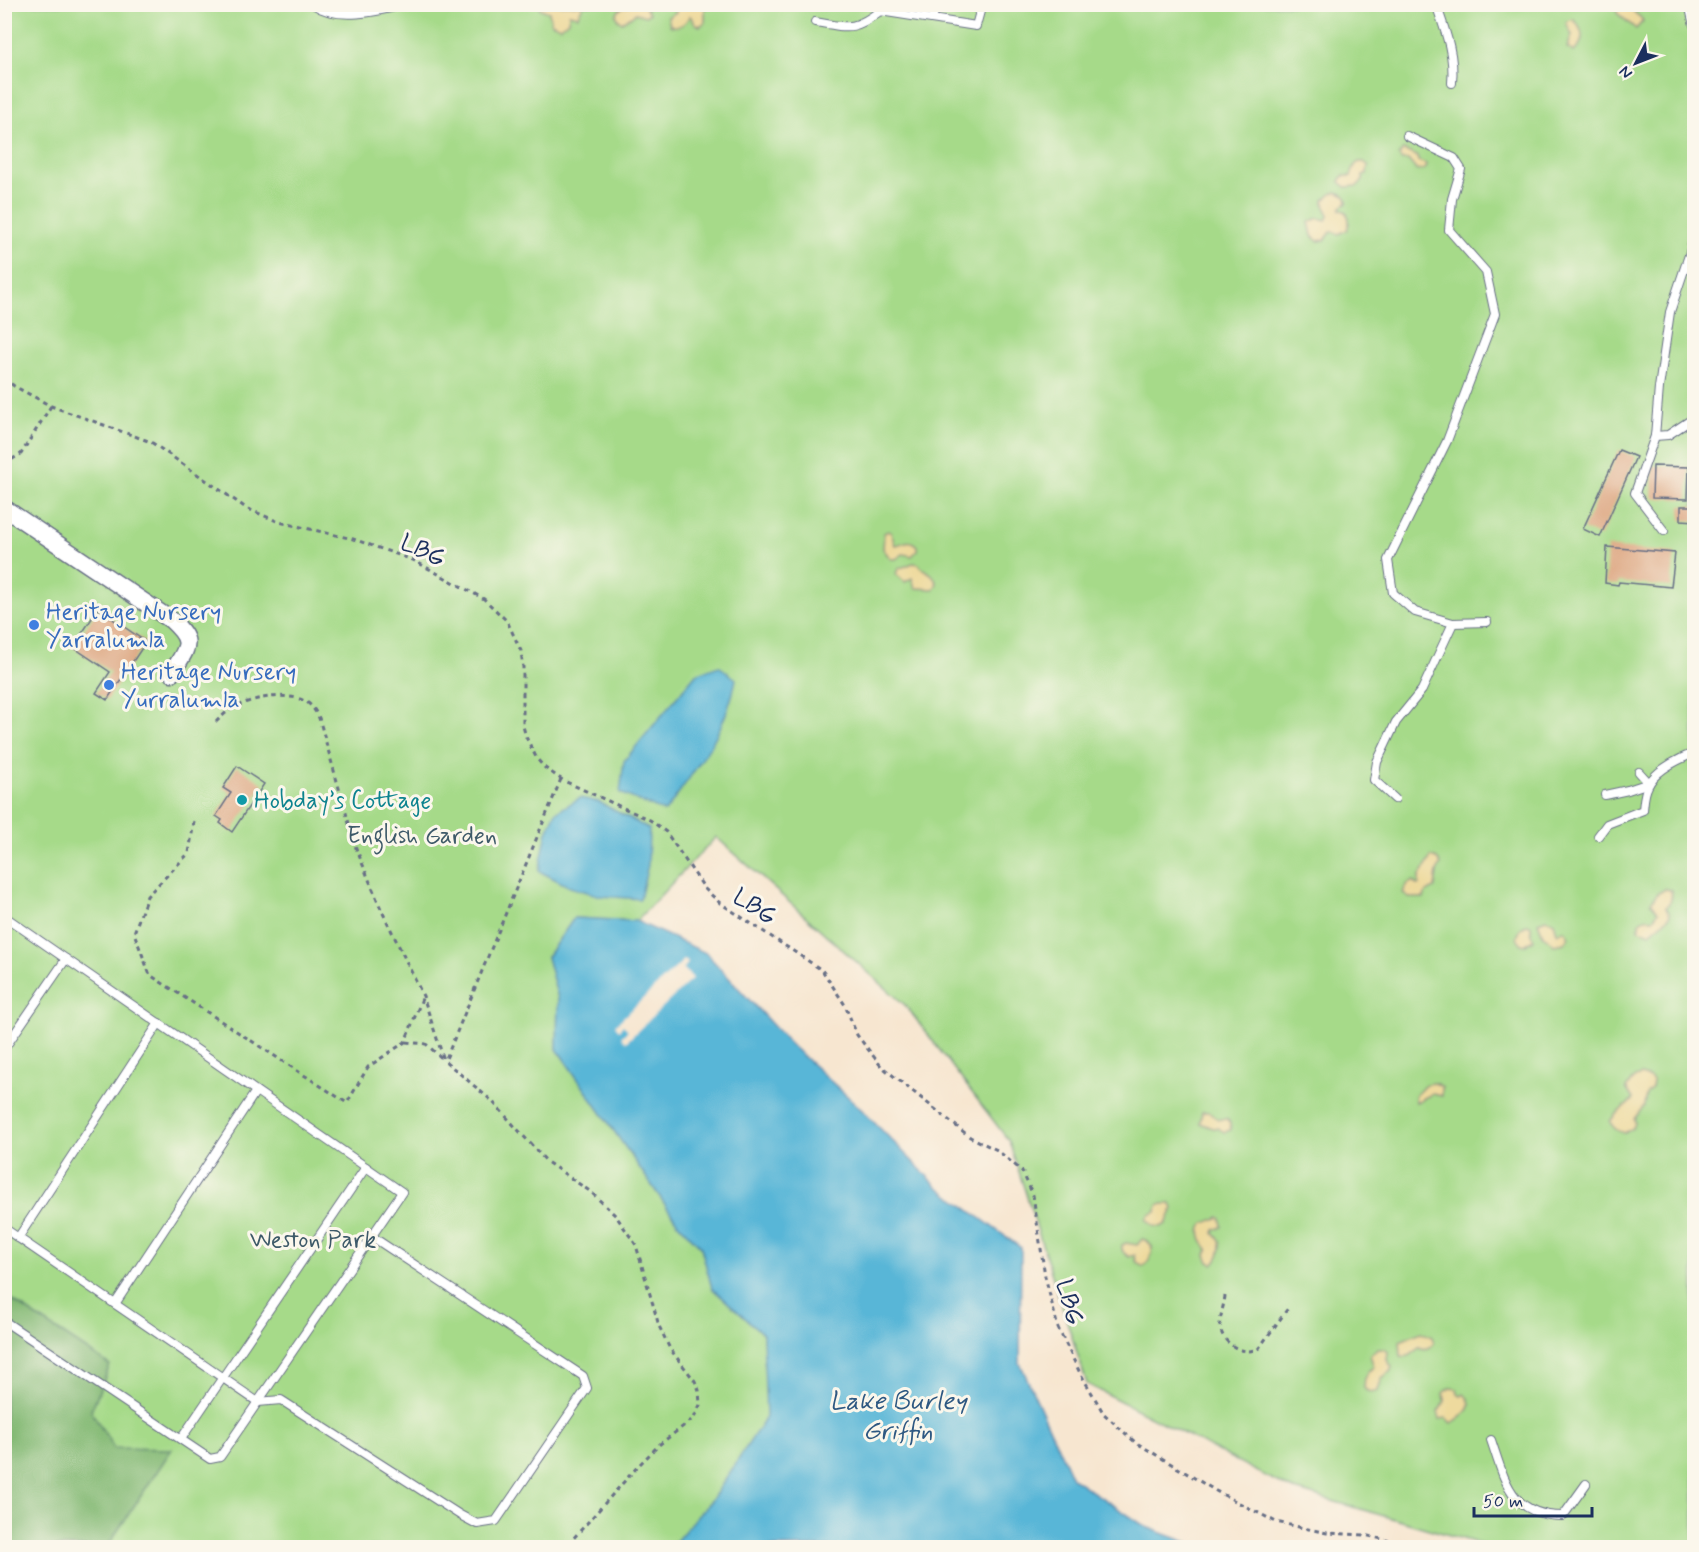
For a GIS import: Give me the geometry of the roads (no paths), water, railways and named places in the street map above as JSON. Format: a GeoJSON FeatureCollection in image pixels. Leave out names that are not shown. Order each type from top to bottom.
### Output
{"type":"FeatureCollection","features":[{"type":"Feature","properties":{"kind":"street"},"geometry":{"type":"LineString","coordinates":[[4,508],[171,620],[185,633],[187,647],[172,673]]}},
{"type":"Feature","properties":{"kind":"lane"},"geometry":{"type":"LineString","coordinates":[[313,4],[322,10],[361,15],[406,4]]}},
{"type":"Feature","properties":{"kind":"lane"},"geometry":{"type":"LineString","coordinates":[[932,19],[936,4]]}},
{"type":"Feature","properties":{"kind":"lane"},"geometry":{"type":"LineString","coordinates":[[815,22],[851,27],[864,23],[880,11],[976,26],[982,4]]}},
{"type":"Feature","properties":{"kind":"lane"},"geometry":{"type":"LineString","coordinates":[[1436,4],[1448,38],[1453,69],[1452,83]]}},
{"type":"Feature","properties":{"kind":"lane"},"geometry":{"type":"LineString","coordinates":[[1689,4],[1695,25]]}},
{"type":"Feature","properties":{"kind":"lane"},"geometry":{"type":"LineString","coordinates":[[1407,136],[1454,158],[1461,169],[1452,199],[1449,230],[1486,272],[1495,314],[1447,441],[1388,560],[1394,593],[1415,612],[1453,622],[1487,622]]}},
{"type":"Feature","properties":{"kind":"lane"},"geometry":{"type":"LineString","coordinates":[[1664,531],[1635,493],[1655,436],[1670,312],[1693,247],[1695,228]]}},
{"type":"Feature","properties":{"kind":"lane"},"geometry":{"type":"LineString","coordinates":[[1655,436],[1668,435],[1695,418]]}},
{"type":"Feature","properties":{"kind":"lane"},"geometry":{"type":"LineString","coordinates":[[1395,799],[1374,780],[1377,762],[1396,722],[1422,690],[1453,622]]}},
{"type":"Feature","properties":{"kind":"lane"},"geometry":{"type":"LineString","coordinates":[[1605,795],[1649,783],[1665,768],[1695,753]]}},
{"type":"Feature","properties":{"kind":"lane"},"geometry":{"type":"LineString","coordinates":[[1639,772],[1649,783]]}},
{"type":"Feature","properties":{"kind":"lane"},"geometry":{"type":"LineString","coordinates":[[1598,836],[1608,824],[1643,810],[1649,783]]}},
{"type":"Feature","properties":{"kind":"lane"},"geometry":{"type":"LineString","coordinates":[[4,916],[402,1192],[220,1458],[210,1459],[4,1321]]}},
{"type":"Feature","properties":{"kind":"lane"},"geometry":{"type":"LineString","coordinates":[[4,1048],[66,959]]}},
{"type":"Feature","properties":{"kind":"lane"},"geometry":{"type":"LineString","coordinates":[[18,1238],[159,1023]]}},
{"type":"Feature","properties":{"kind":"lane"},"geometry":{"type":"LineString","coordinates":[[115,1304],[256,1091]]}},
{"type":"Feature","properties":{"kind":"lane"},"geometry":{"type":"LineString","coordinates":[[181,1439],[366,1167]]}},
{"type":"Feature","properties":{"kind":"lane"},"geometry":{"type":"LineString","coordinates":[[4,1228],[258,1402],[281,1400],[450,1509],[477,1524],[496,1521],[587,1388],[582,1376],[371,1236]]}},
{"type":"Feature","properties":{"kind":"lane"},"geometry":{"type":"LineString","coordinates":[[1491,1440],[1507,1488],[1518,1502],[1533,1511],[1550,1516],[1563,1516],[1586,1484]]}},
{"type":"Feature","properties":{"kind":"water"},"geometry":{"type":"Polygon","coordinates":[[[719,666],[736,679],[725,716],[698,765],[665,812],[620,793],[624,761],[696,674],[719,666]]]}},
{"type":"Feature","properties":{"kind":"water"},"geometry":{"type":"Polygon","coordinates":[[[580,798],[599,802],[649,829],[648,865],[640,899],[601,896],[570,887],[539,871],[547,832],[556,812],[580,798]]]}},
{"type":"Feature","properties":{"kind":"water","name":"Lake Burley Griffin"},"geometry":{"type":"Polygon","coordinates":[[[574,918],[636,921],[706,953],[792,1046],[857,1105],[938,1187],[1021,1248],[1020,1363],[1072,1478],[1146,1527],[1200,1547],[671,1547],[714,1497],[766,1417],[763,1334],[712,1288],[701,1247],[678,1223],[557,1049],[558,998],[547,957],[574,918]]]}},
{"type":"Feature","properties":{"kind":"place","name":"Heritage Nursery Yarralumla"},"geometry":{"type":"Point","coordinates":[34,625]}},
{"type":"Feature","properties":{"kind":"place","name":"Heritage Nursery Yurralumla"},"geometry":{"type":"Point","coordinates":[109,685]}},
{"type":"Feature","properties":{"kind":"place","name":"Hobday’s Cottage"},"geometry":{"type":"Point","coordinates":[242,800]}},
{"type":"Feature","properties":{"kind":"park label","name":"English Garden"},"geometry":{"type":"Point","coordinates":[422,835]}},
{"type":"Feature","properties":{"kind":"park label","name":"Weston Park"},"geometry":{"type":"Point","coordinates":[313,1239]}}]}
